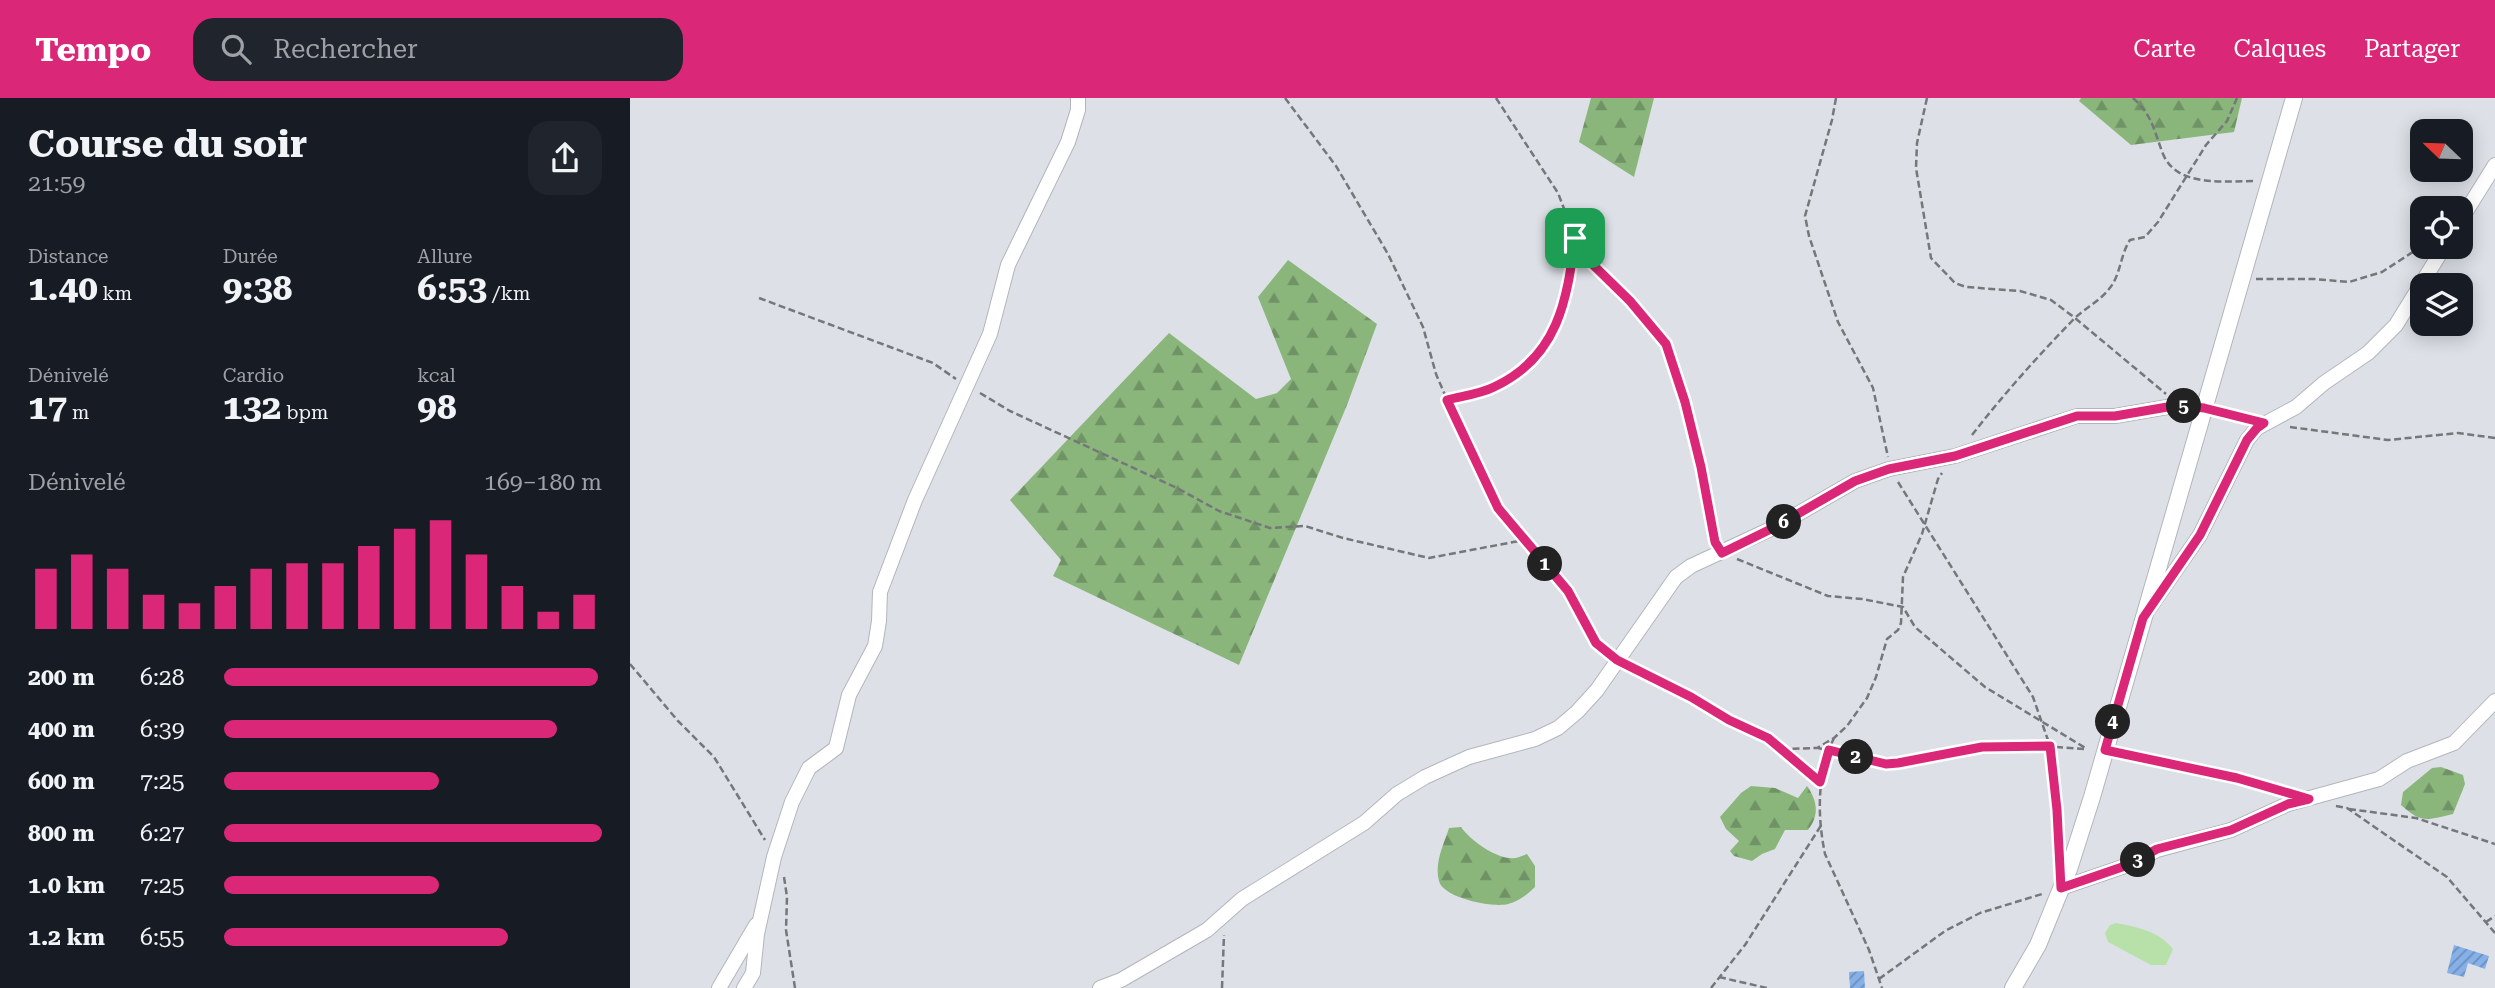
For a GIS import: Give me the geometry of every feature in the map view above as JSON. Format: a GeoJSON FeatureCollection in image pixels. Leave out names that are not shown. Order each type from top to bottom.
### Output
{"type":"FeatureCollection","features":[{"type":"Feature","properties":{"kind":"street"},"geometry":{"type":"LineString","coordinates":[[744,988],[753,972],[760,918],[774,857],[792,802],[809,768],[836,748],[849,695],[875,646],[880,592],[915,500],[990,334],[1007,265],[1068,142],[1078,98]]}},
{"type":"Feature","properties":{"kind":"street"},"geometry":{"type":"LineString","coordinates":[[2012,988],[2038,945],[2061,888],[2105,750],[2294,98]]}},
{"type":"Feature","properties":{"kind":"street"},"geometry":{"type":"LineString","coordinates":[[2473,200],[2495,165]]}},
{"type":"Feature","properties":{"kind":"street"},"geometry":{"type":"LineString","coordinates":[[2143,618],[2200,535],[2247,440],[2257,428],[2296,407],[2324,383],[2368,353],[2396,325],[2437,259]]}},
{"type":"Feature","properties":{"kind":"street"},"geometry":{"type":"LineString","coordinates":[[1100,988],[1121,980],[1207,930],[1241,900],[1364,823],[1397,794],[1425,777],[1469,757],[1535,739],[1558,728],[1577,712],[1676,577],[1691,566],[1775,527],[1855,481],[1889,469],[1955,456],[2077,416],[2115,416],[2179,405],[2204,408]]}},
{"type":"Feature","properties":{"kind":"street"},"geometry":{"type":"LineString","coordinates":[[2061,888],[2119,869],[2157,849],[2231,830],[2288,804],[2379,779],[2407,761],[2454,743],[2495,701]]}},
{"type":"Feature","properties":{"kind":"street"},"geometry":{"type":"LineString","coordinates":[[719,988],[760,918]]}},
{"type":"Feature","properties":{"kind":"path"},"geometry":{"type":"LineString","coordinates":[[1284,98],[1336,166],[1388,254],[1423,327],[1436,374],[1447,400],[1498,508],[1568,591],[1596,643],[1617,660],[1768,738],[1820,782]]}},
{"type":"Feature","properties":{"kind":"path"},"geometry":{"type":"LineString","coordinates":[[1496,98],[1558,193],[1581,253],[1630,301],[1666,344],[1698,454],[1715,542],[1722,553],[1828,596],[1903,607],[1915,627],[1985,687],[2087,749]]}},
{"type":"Feature","properties":{"kind":"path"},"geometry":{"type":"LineString","coordinates":[[1836,98],[1805,216],[1809,236],[1838,323],[1872,388],[1887,444],[1889,469],[1926,522],[2033,697],[2050,746],[2059,849]]}},
{"type":"Feature","properties":{"kind":"path"},"geometry":{"type":"LineString","coordinates":[[1927,98],[1917,144],[1916,168],[1931,258],[1943,273],[1955,283],[1966,287],[2020,291],[2051,300],[2097,335],[2179,405]]}},
{"type":"Feature","properties":{"kind":"path"},"geometry":{"type":"LineString","coordinates":[[2133,98],[2153,122],[2169,166],[2186,177],[2208,181],[2270,181]]}},
{"type":"Feature","properties":{"kind":"path"},"geometry":{"type":"LineString","coordinates":[[1447,400],[1493,388],[1525,370],[1550,339],[1562,312],[1569,284],[1575,238]]}},
{"type":"Feature","properties":{"kind":"path"},"geometry":{"type":"LineString","coordinates":[[2241,280],[2314,279],[2349,282],[2382,272],[2410,254]]}},
{"type":"Feature","properties":{"kind":"path"},"geometry":{"type":"LineString","coordinates":[[759,298],[933,363],[1010,411],[1177,488],[1219,511],[1270,528],[1304,526],[1429,558],[1524,540]]}},
{"type":"Feature","properties":{"kind":"path"},"geometry":{"type":"LineString","coordinates":[[2204,408],[2264,423],[2388,440],[2458,433],[2495,438]]}},
{"type":"Feature","properties":{"kind":"path"},"geometry":{"type":"LineString","coordinates":[[630,664],[678,721],[714,757],[784,875],[787,897],[786,930],[795,988]]}},
{"type":"Feature","properties":{"kind":"path"},"geometry":{"type":"LineString","coordinates":[[1834,738],[1820,782],[1825,854],[1870,950],[1882,988]]}},
{"type":"Feature","properties":{"kind":"path"},"geometry":{"type":"LineString","coordinates":[[1817,748],[1886,764],[1982,747],[2050,746],[2105,750],[2237,778],[2285,792]]}},
{"type":"Feature","properties":{"kind":"path"},"geometry":{"type":"LineString","coordinates":[[2334,805],[2416,818],[2495,844]]}},
{"type":"Feature","properties":{"kind":"path"},"geometry":{"type":"LineString","coordinates":[[2347,808],[2447,877],[2495,933]]}},
{"type":"Feature","properties":{"kind":"path"},"geometry":{"type":"LineString","coordinates":[[1711,988],[1745,945],[1822,824]]}},
{"type":"Feature","properties":{"kind":"path"},"geometry":{"type":"LineString","coordinates":[[1879,979],[1945,931],[1980,913],[2061,888]]}},
{"type":"Feature","properties":{"kind":"path"},"geometry":{"type":"LineString","coordinates":[[1222,988],[1224,915]]}},
{"type":"Feature","properties":{"kind":"path"},"geometry":{"type":"LineString","coordinates":[[2486,922],[2495,916]]}},
{"type":"Feature","properties":{"kind":"path"},"geometry":{"type":"LineString","coordinates":[[1719,977],[1767,988]]}},
{"type":"Feature","properties":{"kind":"green space"},"geometry":{"type":"Polygon","coordinates":[[[1591,98],[1654,98],[1634,177],[1579,142],[1591,98]]]}},
{"type":"Feature","properties":{"kind":"green space"},"geometry":{"type":"Polygon","coordinates":[[[2081,98],[2242,98],[2234,132],[2131,145],[2079,101],[2081,98]]]}},
{"type":"Feature","properties":{"kind":"green space"},"geometry":{"type":"Polygon","coordinates":[[[1288,260],[1377,324],[1347,405],[1239,665],[1053,576],[1061,560],[1010,500],[1169,333],[1256,399],[1277,393],[1291,379],[1258,297],[1288,260]]]}},
{"type":"Feature","properties":{"kind":"green space"},"geometry":{"type":"Polygon","coordinates":[[[2441,767],[2463,775],[2465,784],[2453,814],[2425,819],[2401,805],[2403,792],[2432,768],[2441,767]]]}},
{"type":"Feature","properties":{"kind":"green space"},"geometry":{"type":"Polygon","coordinates":[[[1751,786],[1775,788],[1798,798],[1807,786],[1816,808],[1808,830],[1785,830],[1775,849],[1752,861],[1734,856],[1730,851],[1739,841],[1726,829],[1720,817],[1741,793],[1751,786]]]}},
{"type":"Feature","properties":{"kind":"green space"},"geometry":{"type":"Polygon","coordinates":[[[1461,827],[1476,842],[1497,855],[1512,858],[1527,854],[1535,866],[1535,887],[1519,899],[1501,905],[1459,897],[1442,887],[1438,874],[1440,854],[1449,828],[1461,827]]]}},
{"type":"Feature","properties":{"kind":"green space"},"geometry":{"type":"Polygon","coordinates":[[[2116,923],[2147,931],[2167,943],[2173,949],[2166,965],[2151,965],[2108,942],[2105,933],[2110,925],[2116,923]]]}},
{"type":"Feature","properties":{"kind":"building"},"geometry":{"type":"Polygon","coordinates":[[[2454,945],[2489,956],[2485,969],[2468,963],[2464,977],[2447,973],[2454,945]]]}},
{"type":"Feature","properties":{"kind":"building"},"geometry":{"type":"Polygon","coordinates":[[[1864,971],[1865,988],[1850,988],[1849,972],[1864,971]]]}},
{"type":"Feature","properties":{"kind":"route"},"geometry":{"type":"LineString","coordinates":[[1575,238],[1581,253],[1630,301],[1666,344],[1685,402],[1715,542],[1722,553],[1775,527],[1855,481],[1889,469],[1955,456],[2077,416],[2115,416],[2179,405],[2204,408],[2264,423],[2247,440],[2200,535],[2143,618],[2105,750],[2237,778],[2309,799],[2288,804],[2231,830],[2157,849],[2128,865],[2061,888],[2050,746],[1982,747],[1886,764],[1829,750],[1820,782],[1768,738],[1617,660],[1596,643],[1568,591],[1498,508],[1447,400],[1493,388],[1525,370],[1550,339],[1562,312],[1569,284],[1575,238]]}}]}
